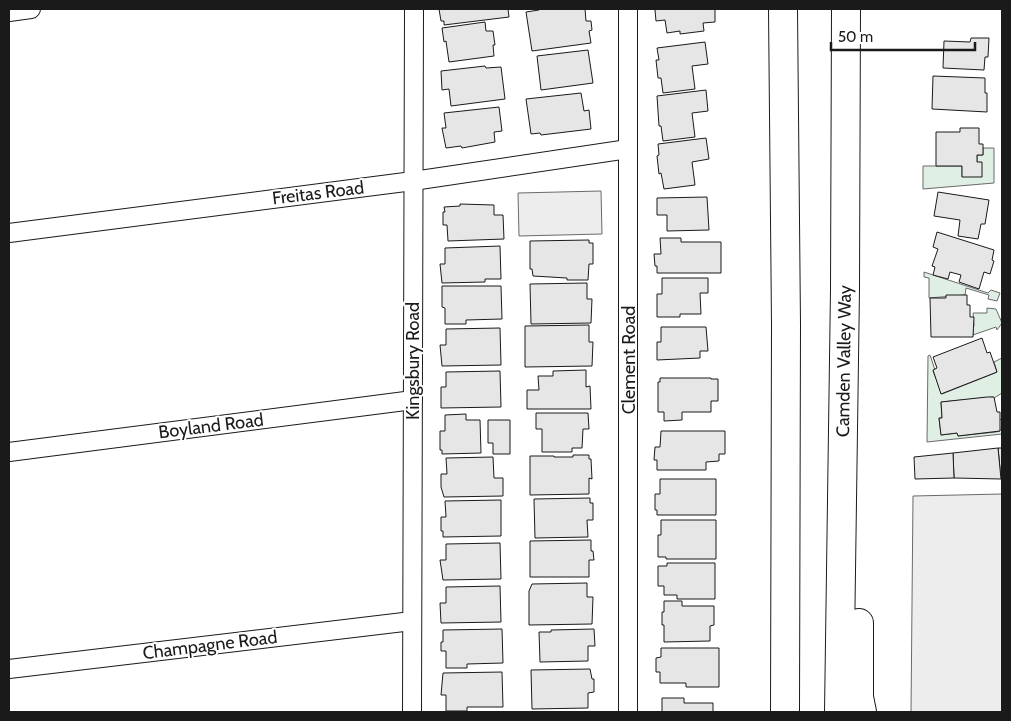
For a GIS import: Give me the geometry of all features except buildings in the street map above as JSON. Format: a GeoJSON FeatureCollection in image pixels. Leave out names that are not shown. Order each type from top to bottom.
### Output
{"type":"FeatureCollection","features":[{"type":"Feature","properties":{"kind":"main road"},"geometry":{"type":"LineString","coordinates":[[783,9],[786,325],[785,712]]}},
{"type":"Feature","properties":{"kind":"main road","name":"Camden Valley Way"},"geometry":{"type":"LineString","coordinates":[[839,712],[845,289],[846,9]]}},
{"type":"Feature","properties":{"kind":"main road"},"geometry":{"type":"LineString","coordinates":[[845,289],[860,513],[859,697],[862,712]]}},
{"type":"Feature","properties":{"kind":"street"},"geometry":{"type":"LineString","coordinates":[[9,12],[31,9]]}},
{"type":"Feature","properties":{"kind":"street","name":"Kingsbury Road"},"geometry":{"type":"LineString","coordinates":[[412,712],[414,9]]}},
{"type":"Feature","properties":{"kind":"street","name":"Clement Road"},"geometry":{"type":"LineString","coordinates":[[628,9],[628,712]]}},
{"type":"Feature","properties":{"kind":"street","name":"Freitas Road"},"geometry":{"type":"LineString","coordinates":[[9,233],[413,181],[628,149]]}},
{"type":"Feature","properties":{"kind":"street","name":"Boyland Road"},"geometry":{"type":"LineString","coordinates":[[9,452],[413,400]]}},
{"type":"Feature","properties":{"kind":"street","name":"Champagne Road"},"geometry":{"type":"LineString","coordinates":[[9,669],[412,621]]}},
{"type":"Feature","properties":{"kind":"green space"},"geometry":{"type":"Polygon","coordinates":[[[983,148],[994,148],[994,183],[923,189],[923,166],[962,166],[962,177],[977,162],[977,155],[983,155],[983,148]]]}},
{"type":"Feature","properties":{"kind":"green space"},"geometry":{"type":"Polygon","coordinates":[[[924,272],[988,293],[991,290],[1000,293],[997,301],[988,299],[989,295],[966,288],[965,295],[929,298],[929,278],[924,277],[924,272]]]}},
{"type":"Feature","properties":{"kind":"green space"},"geometry":{"type":"Polygon","coordinates":[[[987,308],[996,309],[1002,323],[997,330],[996,327],[973,335],[973,313],[987,313],[987,308]]]}},
{"type":"Feature","properties":{"kind":"green space"},"geometry":{"type":"Polygon","coordinates":[[[930,355],[935,370],[933,371],[942,394],[997,372],[994,362],[1002,358],[1002,393],[994,398],[941,402],[942,418],[939,418],[941,435],[957,433],[958,436],[1000,431],[999,421],[1002,418],[1002,434],[927,442],[928,356],[930,355]]]}},
{"type":"Feature","properties":{"kind":"shaded area"},"geometry":{"type":"Polygon","coordinates":[[[601,191],[602,234],[519,236],[518,193],[601,191]]]}},
{"type":"Feature","properties":{"kind":"shaded area"},"geometry":{"type":"Polygon","coordinates":[[[1002,494],[1002,712],[911,712],[913,496],[1002,494]]]}}]}
